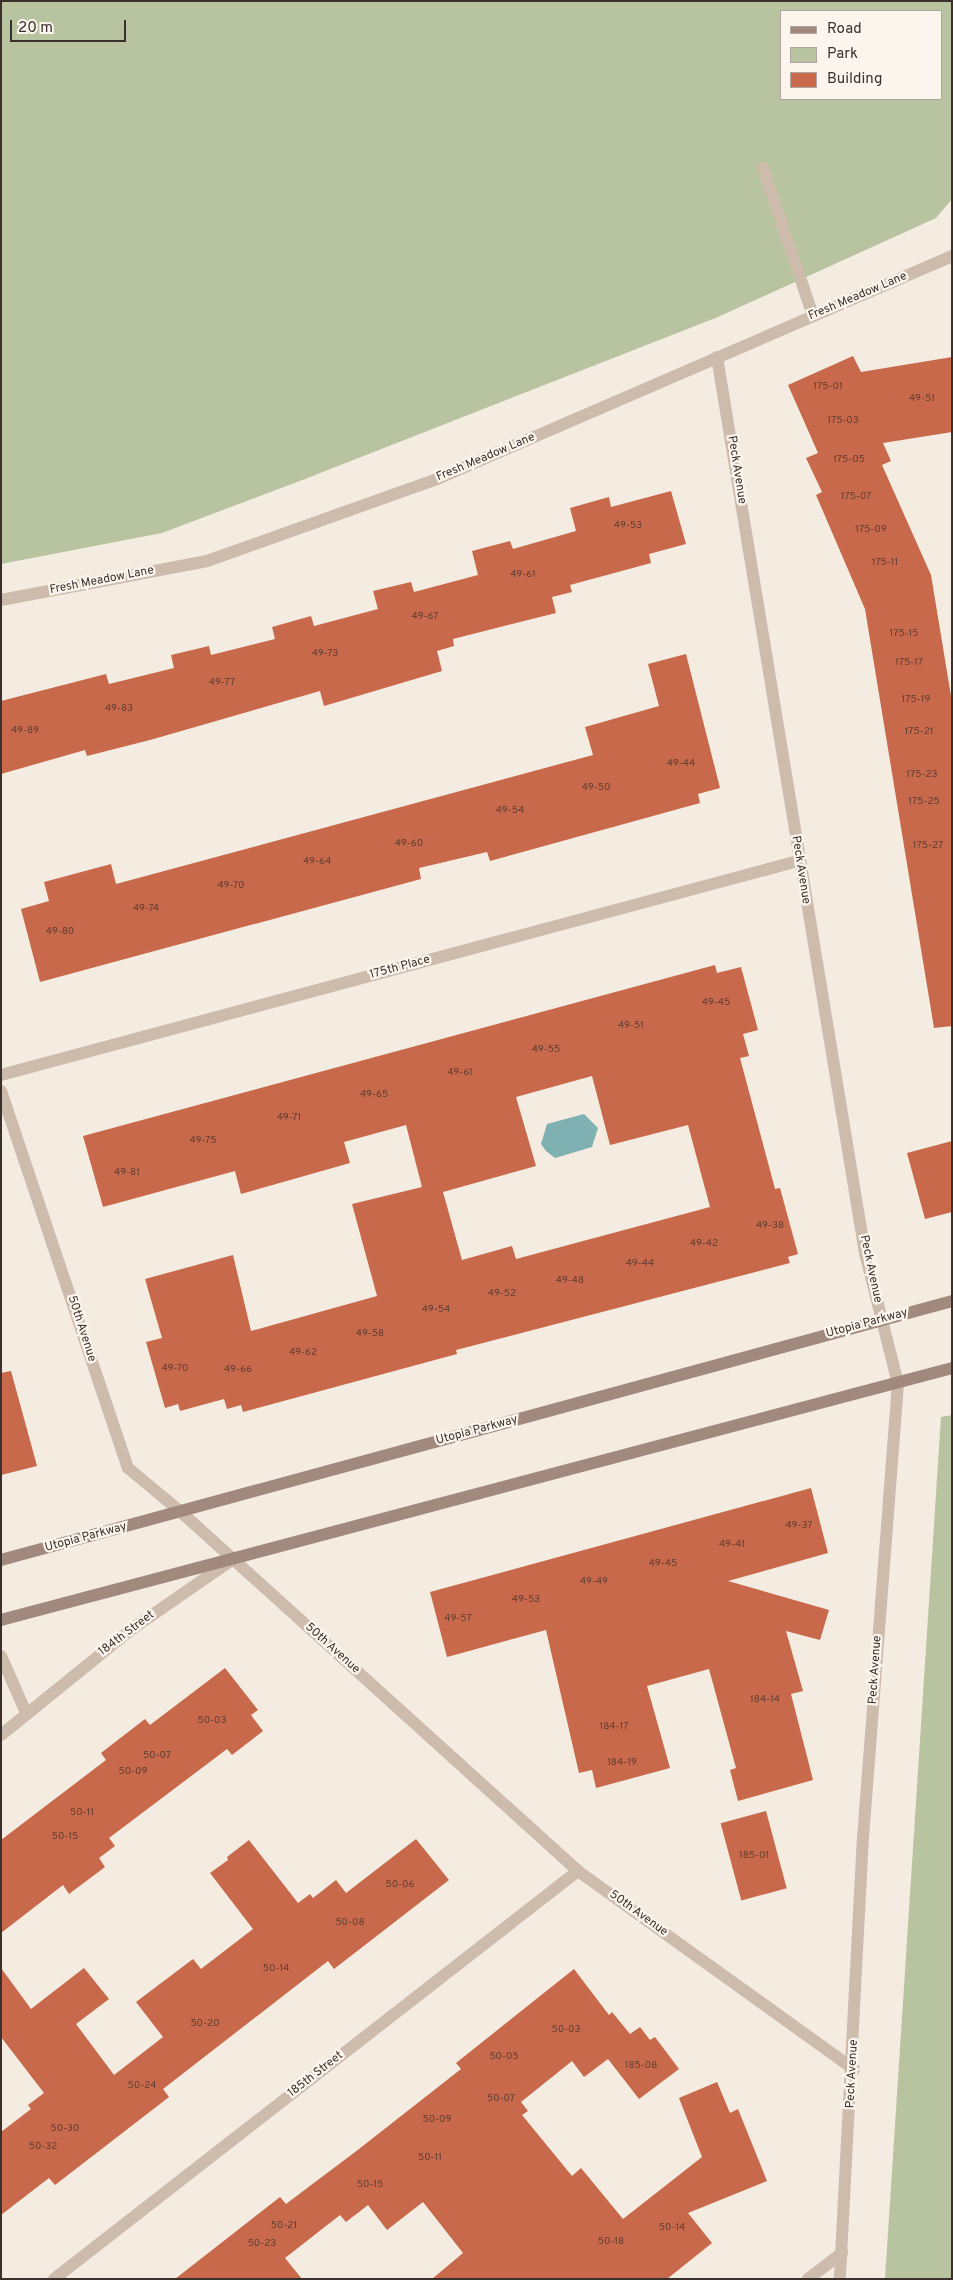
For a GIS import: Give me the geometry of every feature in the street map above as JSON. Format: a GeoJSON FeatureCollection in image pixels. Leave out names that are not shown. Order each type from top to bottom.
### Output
{"type":"FeatureCollection","features":[{"type":"Feature","properties":{"kind":"main road","name":"Utopia Parkway"},"geometry":{"type":"LineString","coordinates":[[1,1560],[952,1301]]}},
{"type":"Feature","properties":{"kind":"main road"},"geometry":{"type":"LineString","coordinates":[[1,1620],[952,1368]]}},
{"type":"Feature","properties":{"kind":"street"},"geometry":{"type":"LineString","coordinates":[[763,168],[813,316]]}},
{"type":"Feature","properties":{"kind":"street","name":"Fresh Meadow Lane"},"geometry":{"type":"LineString","coordinates":[[1,600],[207,561],[437,479],[952,256]]}},
{"type":"Feature","properties":{"kind":"street","name":"Peck Avenue"},"geometry":{"type":"LineString","coordinates":[[717,357],[798,861],[865,1253],[880,1320],[898,1383],[863,1836],[854,2069],[840,2279]]}},
{"type":"Feature","properties":{"kind":"street","name":"175th Place"},"geometry":{"type":"LineString","coordinates":[[1,1075],[798,861]]}},
{"type":"Feature","properties":{"kind":"street","name":"50th Avenue"},"geometry":{"type":"LineString","coordinates":[[1,1091],[128,1468],[181,1512],[578,1871],[854,2069]]}},
{"type":"Feature","properties":{"kind":"street","name":"184th Street"},"geometry":{"type":"LineString","coordinates":[[1,1735],[132,1629],[233,1559]]}},
{"type":"Feature","properties":{"kind":"street"},"geometry":{"type":"LineString","coordinates":[[1,1656],[27,1715]]}},
{"type":"Feature","properties":{"kind":"street","name":"185th Street"},"geometry":{"type":"LineString","coordinates":[[54,2279],[578,1871]]}},
{"type":"Feature","properties":{"kind":"street"},"geometry":{"type":"LineString","coordinates":[[808,2279],[842,2253]]}},
{"type":"Feature","properties":{"kind":"green space"},"geometry":{"type":"Polygon","coordinates":[[[1,1],[952,1],[952,199],[936,218],[718,317],[162,533],[1,564],[1,1]]]}},
{"type":"Feature","properties":{"kind":"green space"},"geometry":{"type":"Polygon","coordinates":[[[952,1415],[952,2279],[885,2279],[941,1417],[952,1415]]]}},
{"type":"Feature","properties":{"kind":"water"},"geometry":{"type":"Polygon","coordinates":[[[584,1114],[598,1128],[592,1147],[555,1158],[546,1151],[541,1144],[547,1124],[584,1114]]]}},
{"type":"Feature","properties":{"kind":"building"},"geometry":{"type":"Polygon","coordinates":[[[853,356],[861,372],[952,357],[952,432],[883,443],[891,461],[882,465],[931,575],[952,702],[952,1026],[934,1028],[865,609],[816,495],[822,492],[806,458],[818,453],[788,385],[853,356]]]}},
{"type":"Feature","properties":{"kind":"building"},"geometry":{"type":"Polygon","coordinates":[[[671,491],[686,544],[649,554],[651,563],[570,585],[572,592],[552,597],[556,613],[453,639],[454,646],[437,651],[442,671],[324,706],[320,691],[150,740],[87,756],[85,750],[1,774],[1,701],[106,674],[109,684],[174,668],[171,655],[209,646],[211,655],[275,639],[272,627],[311,616],[314,626],[378,609],[373,591],[411,582],[414,592],[478,575],[472,551],[510,541],[513,549],[576,531],[570,508],[609,497],[611,507],[671,491]]]}},
{"type":"Feature","properties":{"kind":"building"},"geometry":{"type":"Polygon","coordinates":[[[686,654],[720,788],[698,794],[700,803],[490,861],[487,852],[419,868],[421,879],[40,982],[21,909],[49,901],[44,882],[111,864],[116,884],[593,755],[585,727],[659,706],[648,664],[686,654]]]}},
{"type":"Feature","properties":{"kind":"building"},"geometry":{"type":"Polygon","coordinates":[[[715,965],[717,973],[741,967],[758,1030],[743,1034],[749,1056],[740,1058],[775,1189],[780,1188],[798,1254],[788,1257],[790,1263],[456,1350],[457,1354],[243,1412],[241,1405],[227,1409],[224,1399],[180,1411],[178,1404],[165,1408],[146,1342],[162,1338],[145,1279],[233,1255],[251,1331],[377,1296],[352,1204],[422,1187],[406,1125],[344,1142],[350,1163],[241,1194],[235,1171],[103,1207],[83,1136],[715,965]],[[592,1076],[516,1097],[536,1166],[443,1192],[462,1260],[512,1246],[516,1259],[710,1207],[688,1125],[610,1145],[592,1076]]]}},
{"type":"Feature","properties":{"kind":"building"},"geometry":{"type":"Polygon","coordinates":[[[952,1141],[952,1212],[925,1219],[907,1153],[952,1141]]]}},
{"type":"Feature","properties":{"kind":"building"},"geometry":{"type":"Polygon","coordinates":[[[11,1371],[37,1466],[1,1475],[1,1373],[11,1371]]]}},
{"type":"Feature","properties":{"kind":"building"},"geometry":{"type":"Polygon","coordinates":[[[811,1488],[828,1553],[728,1581],[829,1610],[820,1640],[786,1631],[803,1691],[791,1694],[813,1780],[738,1801],[730,1770],[736,1768],[709,1669],[647,1686],[670,1768],[596,1788],[592,1770],[579,1773],[546,1630],[447,1657],[430,1592],[811,1488]]]}},
{"type":"Feature","properties":{"kind":"building"},"geometry":{"type":"Polygon","coordinates":[[[225,1668],[258,1710],[251,1715],[263,1731],[232,1755],[227,1749],[109,1838],[115,1846],[99,1858],[105,1867],[69,1894],[63,1885],[1,1933],[1,1840],[106,1760],[101,1753],[145,1719],[150,1725],[225,1668]]]}},
{"type":"Feature","properties":{"kind":"building"},"geometry":{"type":"Polygon","coordinates":[[[766,1811],[787,1888],[741,1900],[721,1823],[766,1811]]]}},
{"type":"Feature","properties":{"kind":"building"},"geometry":{"type":"Polygon","coordinates":[[[416,1839],[449,1880],[334,1969],[328,1961],[163,2089],[169,2097],[55,2185],[49,2178],[1,2215],[1,2132],[31,2109],[28,2105],[44,2093],[1,2037],[1,1968],[31,2009],[84,1968],[109,1999],[76,2024],[114,2075],[163,2037],[136,2002],[193,1959],[201,1969],[253,1929],[210,1873],[228,1860],[227,1857],[249,1840],[298,1903],[310,1894],[313,1898],[336,1880],[346,1893],[416,1839]]]}},
{"type":"Feature","properties":{"kind":"building"},"geometry":{"type":"Polygon","coordinates":[[[574,1969],[609,2015],[612,2012],[630,2034],[640,2027],[650,2040],[655,2037],[679,2069],[639,2099],[608,2059],[584,2077],[572,2061],[521,2102],[528,2111],[522,2115],[572,2176],[581,2168],[623,2219],[702,2157],[679,2098],[717,2082],[730,2113],[738,2109],[767,2181],[688,2213],[712,2243],[667,2279],[432,2279],[463,2253],[423,2202],[387,2230],[368,2205],[346,2222],[340,2215],[285,2258],[302,2279],[175,2279],[280,2197],[286,2204],[359,2149],[461,2069],[456,2063],[574,1969]]]}}]}
